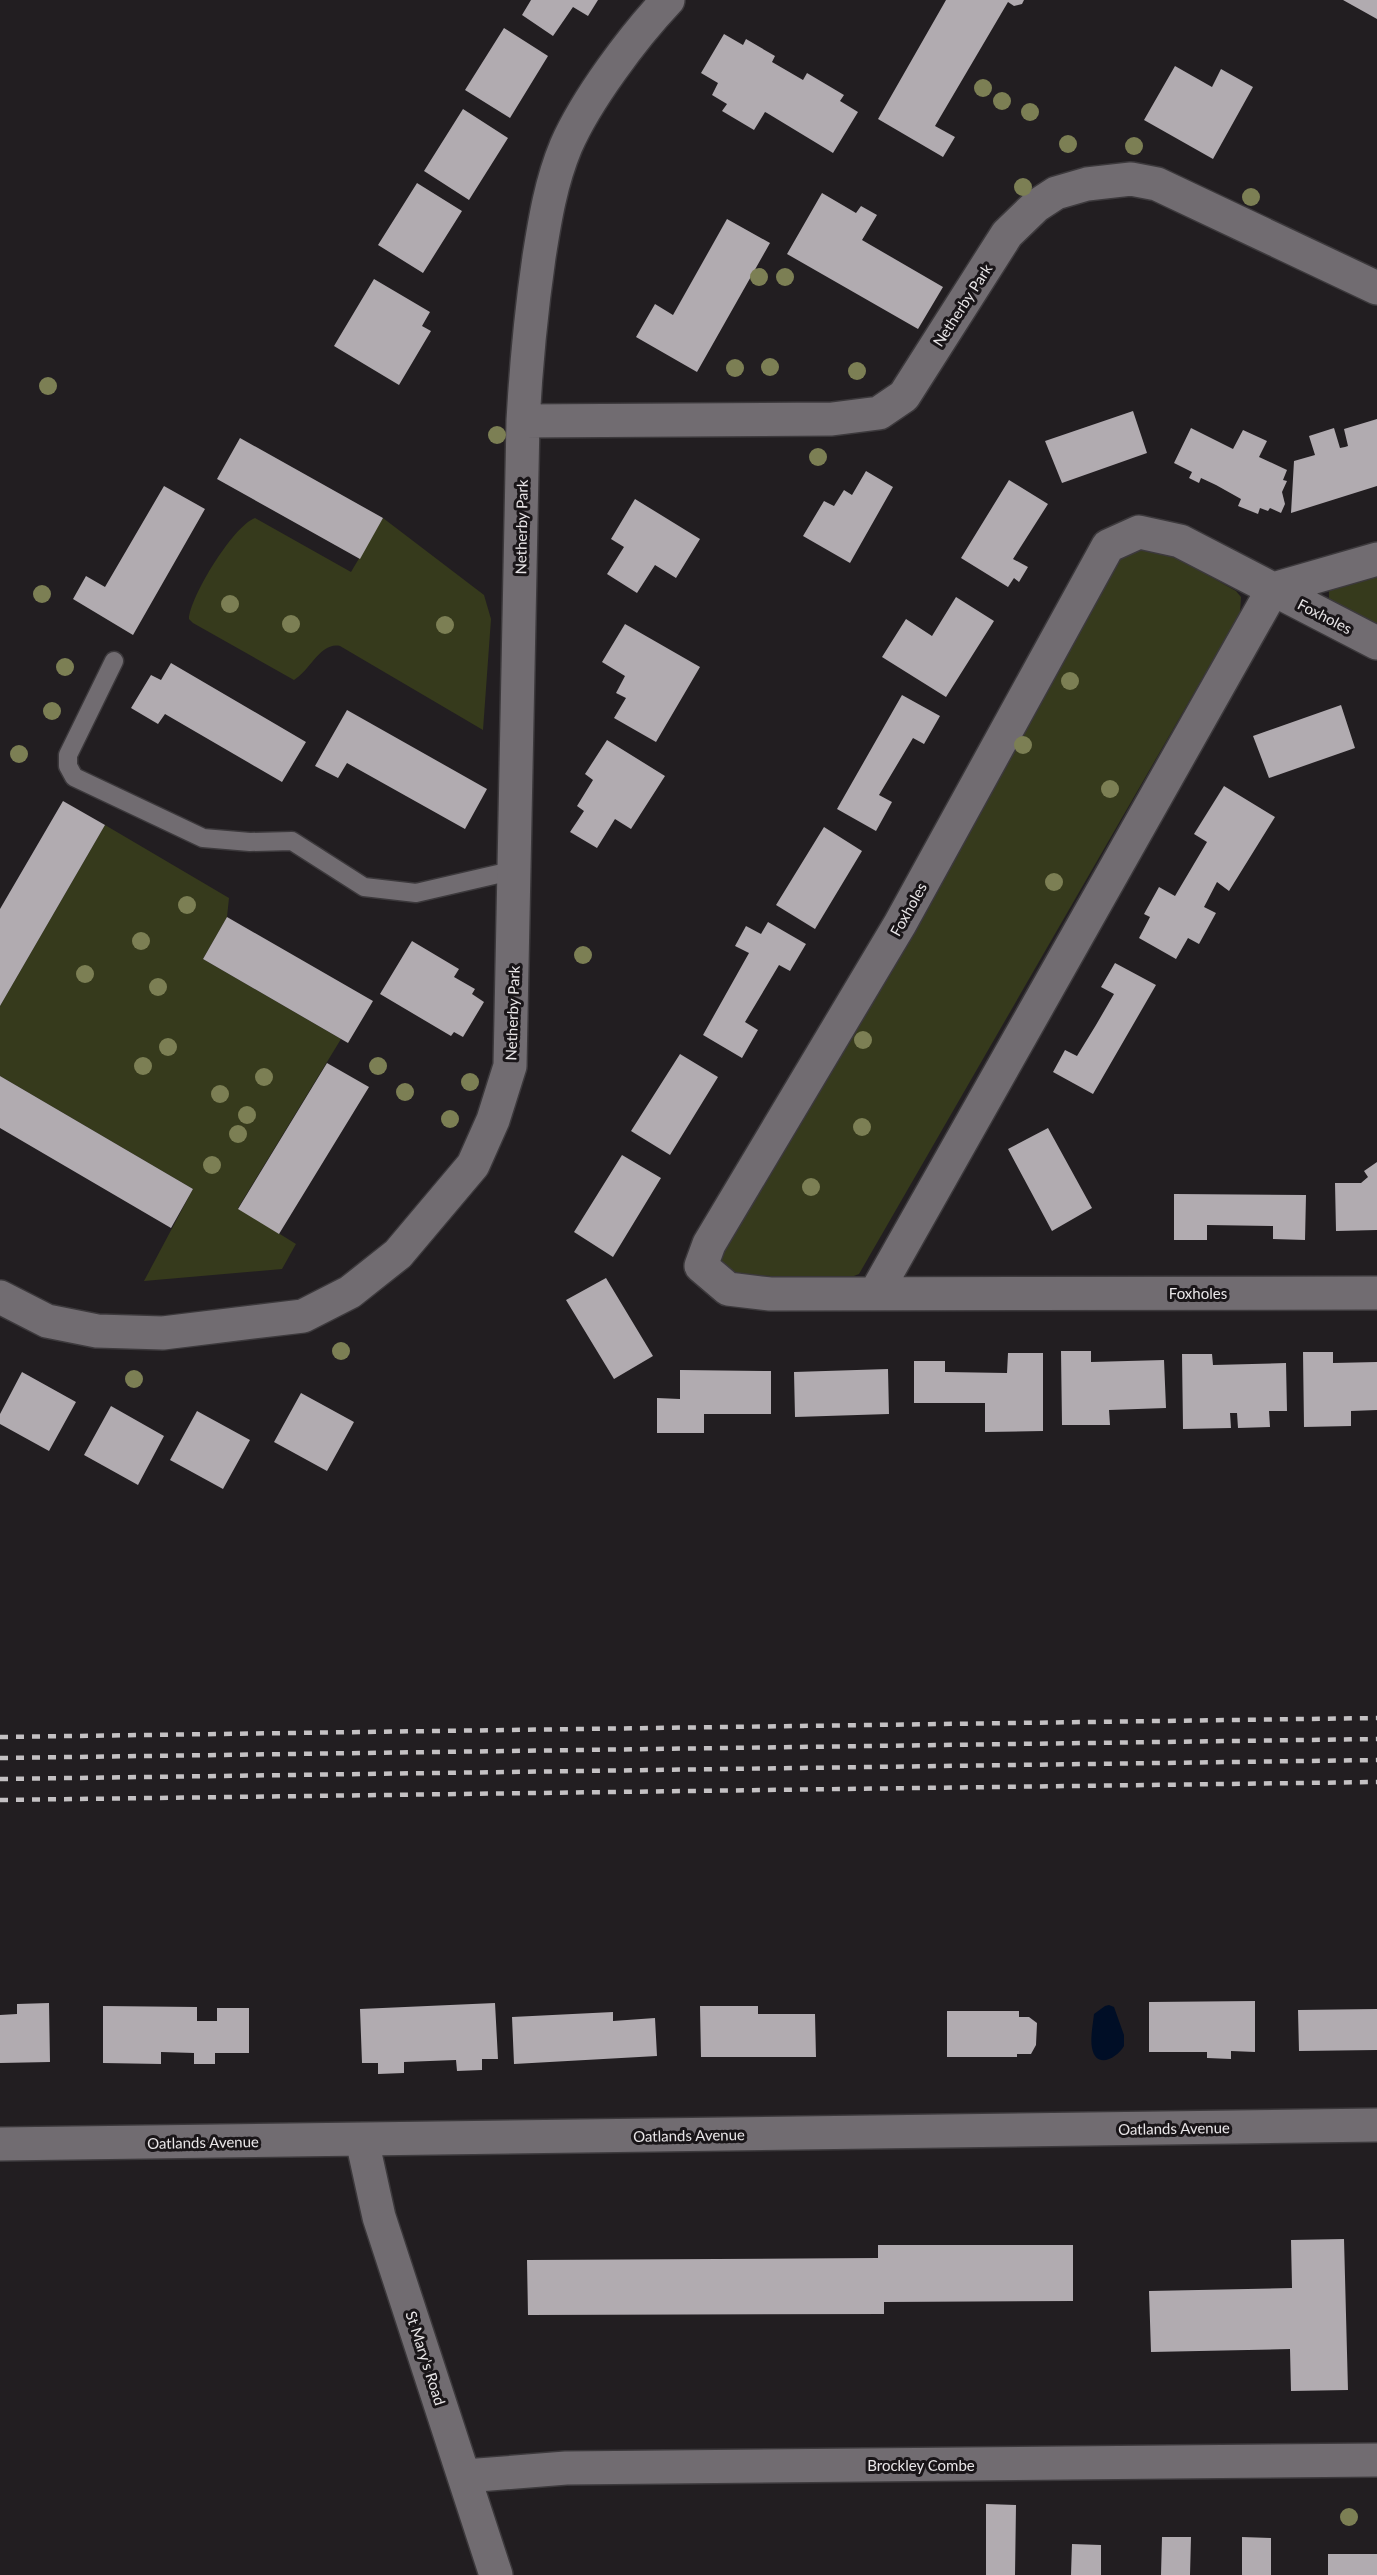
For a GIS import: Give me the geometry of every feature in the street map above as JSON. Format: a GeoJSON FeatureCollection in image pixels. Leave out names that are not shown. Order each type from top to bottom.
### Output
{"type":"FeatureCollection","features":[{"type":"Feature","properties":{"kind":"street","name":"Netherby Park"},"geometry":{"type":"LineString","coordinates":[[0,1297],[47,1321],[97,1330],[163,1333],[303,1316],[350,1292],[398,1254],[473,1166],[493,1120],[510,1066],[523,421],[528,328],[546,205],[566,146],[589,104],[648,21],[668,0]]}},
{"type":"Feature","properties":{"kind":"street","name":"Netherby Park"},"geometry":{"type":"LineString","coordinates":[[523,421],[832,419],[879,413],[904,396],[1007,234],[1036,206],[1056,193],[1087,184],[1131,179],[1157,184],[1377,288]]}},
{"type":"Feature","properties":{"kind":"street","name":"Foxholes"},"geometry":{"type":"LineString","coordinates":[[1377,643],[1180,542],[1139,532],[1108,546],[900,924],[709,1244],[701,1266],[728,1290],[770,1294],[1377,1293]]}},
{"type":"Feature","properties":{"kind":"street","name":"Foxholes"},"geometry":{"type":"LineString","coordinates":[[1273,589],[1377,559]]}},
{"type":"Feature","properties":{"kind":"street"},"geometry":{"type":"LineString","coordinates":[[875,1294],[1273,589]]}},
{"type":"Feature","properties":{"kind":"street","name":"Oatlands Avenue"},"geometry":{"type":"LineString","coordinates":[[0,2144],[1377,2126]]}},
{"type":"Feature","properties":{"kind":"street","name":"St Mary's Road"},"geometry":{"type":"LineString","coordinates":[[362,2140],[379,2217],[496,2575]]}},
{"type":"Feature","properties":{"kind":"street","name":"Brockley Combe"},"geometry":{"type":"LineString","coordinates":[[465,2476],[566,2468],[1377,2460]]}},
{"type":"Feature","properties":{"kind":"lane"},"geometry":{"type":"LineString","coordinates":[[114,661],[68,755],[68,766],[74,777],[202,838],[250,842],[292,841],[364,887],[416,893],[515,870]]}},
{"type":"Feature","properties":{"kind":"green space"},"geometry":{"type":"Polygon","coordinates":[[[255,518],[351,572],[383,518],[484,595],[491,619],[483,730],[340,646],[327,648],[294,680],[193,623],[189,619],[191,609],[214,563],[236,534],[255,518]]]}},
{"type":"Feature","properties":{"kind":"green space"},"geometry":{"type":"Polygon","coordinates":[[[1156,546],[1236,591],[1241,597],[1240,613],[859,1274],[849,1278],[734,1275],[723,1265],[713,1238],[1120,551],[1156,546]]]}},
{"type":"Feature","properties":{"kind":"green space"},"geometry":{"type":"Polygon","coordinates":[[[1377,568],[1377,633],[1329,603],[1329,590],[1377,568]]]}},
{"type":"Feature","properties":{"kind":"green space"},"geometry":{"type":"Polygon","coordinates":[[[105,825],[229,898],[227,917],[203,959],[341,1039],[238,1208],[296,1244],[282,1269],[144,1281],[193,1189],[0,1076],[0,1006],[105,825]]]}},
{"type":"Feature","properties":{"kind":"water"},"geometry":{"type":"Polygon","coordinates":[[[1109,2005],[1114,2007],[1124,2035],[1124,2046],[1112,2058],[1102,2060],[1094,2055],[1091,2040],[1092,2027],[1094,2014],[1109,2005]]]}},
{"type":"Feature","properties":{"kind":"building"},"geometry":{"type":"Polygon","coordinates":[[[531,0],[598,0],[588,16],[573,7],[553,36],[522,15],[531,0]]]}},
{"type":"Feature","properties":{"kind":"building"},"geometry":{"type":"Polygon","coordinates":[[[946,0],[1024,0],[1022,4],[1014,6],[1008,2],[935,126],[955,137],[943,157],[878,119],[946,0]]]}},
{"type":"Feature","properties":{"kind":"building"},"geometry":{"type":"Polygon","coordinates":[[[1343,0],[1377,0],[1377,19],[1343,0]]]}},
{"type":"Feature","properties":{"kind":"building"},"geometry":{"type":"Polygon","coordinates":[[[504,28],[548,56],[510,118],[465,90],[504,28]]]}},
{"type":"Feature","properties":{"kind":"building"},"geometry":{"type":"Polygon","coordinates":[[[724,34],[743,45],[746,39],[775,56],[772,62],[803,80],[807,73],[844,95],[840,101],[858,112],[833,153],[765,112],[754,130],[722,111],[727,104],[712,95],[718,83],[701,73],[724,34]]]}},
{"type":"Feature","properties":{"kind":"building"},"geometry":{"type":"Polygon","coordinates":[[[1175,66],[1212,87],[1221,69],[1253,87],[1213,159],[1144,120],[1175,66]]]}},
{"type":"Feature","properties":{"kind":"building"},"geometry":{"type":"Polygon","coordinates":[[[463,109],[508,138],[469,200],[424,171],[463,109]]]}},
{"type":"Feature","properties":{"kind":"building"},"geometry":{"type":"Polygon","coordinates":[[[417,183],[462,211],[423,273],[378,245],[417,183]]]}},
{"type":"Feature","properties":{"kind":"building"},"geometry":{"type":"Polygon","coordinates":[[[822,193],[856,213],[861,206],[877,215],[862,240],[943,287],[918,329],[787,254],[822,193]]]}},
{"type":"Feature","properties":{"kind":"building"},"geometry":{"type":"Polygon","coordinates":[[[727,219],[770,243],[697,372],[636,337],[655,304],[673,315],[727,219]]]}},
{"type":"Feature","properties":{"kind":"building"},"geometry":{"type":"Polygon","coordinates":[[[374,279],[430,312],[422,326],[431,331],[399,385],[334,346],[374,279]]]}},
{"type":"Feature","properties":{"kind":"building"},"geometry":{"type":"Polygon","coordinates":[[[1133,411],[1147,453],[1062,483],[1045,441],[1133,411]]]}},
{"type":"Feature","properties":{"kind":"building"},"geometry":{"type":"Polygon","coordinates":[[[1377,419],[1377,486],[1291,513],[1294,461],[1315,455],[1309,436],[1334,428],[1340,448],[1345,447],[1348,446],[1344,429],[1377,419]]]}},
{"type":"Feature","properties":{"kind":"building"},"geometry":{"type":"Polygon","coordinates":[[[1191,428],[1233,449],[1243,430],[1267,441],[1259,457],[1287,470],[1283,480],[1287,481],[1282,492],[1285,504],[1281,513],[1270,508],[1268,511],[1260,508],[1258,514],[1238,506],[1241,499],[1216,485],[1201,478],[1199,483],[1189,478],[1192,472],[1174,463],[1191,428]]]}},
{"type":"Feature","properties":{"kind":"building"},"geometry":{"type":"Polygon","coordinates":[[[240,438],[383,518],[360,559],[217,479],[240,438]]]}},
{"type":"Feature","properties":{"kind":"building"},"geometry":{"type":"Polygon","coordinates":[[[866,471],[893,487],[850,563],[803,536],[824,501],[834,506],[844,490],[852,495],[866,471]]]}},
{"type":"Feature","properties":{"kind":"building"},"geometry":{"type":"Polygon","coordinates":[[[1009,480],[1048,504],[1013,559],[1028,567],[1019,582],[1014,578],[1008,587],[961,558],[1009,480]]]}},
{"type":"Feature","properties":{"kind":"building"},"geometry":{"type":"Polygon","coordinates":[[[164,486],[205,509],[133,635],[73,599],[86,576],[105,587],[164,486]]]}},
{"type":"Feature","properties":{"kind":"building"},"geometry":{"type":"Polygon","coordinates":[[[635,499],[700,539],[676,578],[655,565],[637,593],[607,574],[624,547],[611,539],[635,499]]]}},
{"type":"Feature","properties":{"kind":"building"},"geometry":{"type":"Polygon","coordinates":[[[956,597],[994,621],[946,697],[882,657],[906,619],[932,636],[956,597]]]}},
{"type":"Feature","properties":{"kind":"building"},"geometry":{"type":"Polygon","coordinates":[[[625,624],[700,667],[656,742],[614,718],[626,698],[616,693],[625,676],[602,662],[625,624]]]}},
{"type":"Feature","properties":{"kind":"building"},"geometry":{"type":"Polygon","coordinates":[[[171,663],[306,742],[282,782],[165,714],[158,724],[131,708],[151,675],[161,680],[171,663]]]}},
{"type":"Feature","properties":{"kind":"building"},"geometry":{"type":"Polygon","coordinates":[[[902,695],[940,716],[924,744],[913,738],[879,795],[892,802],[876,831],[837,809],[902,695]]]}},
{"type":"Feature","properties":{"kind":"building"},"geometry":{"type":"Polygon","coordinates":[[[1341,705],[1355,748],[1269,778],[1253,736],[1341,705]]]}},
{"type":"Feature","properties":{"kind":"building"},"geometry":{"type":"Polygon","coordinates":[[[347,710],[487,789],[465,829],[347,763],[338,778],[315,766],[347,710]]]}},
{"type":"Feature","properties":{"kind":"building"},"geometry":{"type":"Polygon","coordinates":[[[607,740],[665,776],[631,829],[615,819],[597,848],[570,832],[584,811],[577,806],[593,780],[585,774],[607,740]]]}},
{"type":"Feature","properties":{"kind":"building"},"geometry":{"type":"Polygon","coordinates":[[[1224,786],[1275,817],[1229,891],[1217,882],[1204,907],[1216,913],[1199,944],[1188,938],[1176,959],[1139,938],[1150,917],[1144,914],[1159,887],[1175,896],[1207,842],[1194,834],[1224,786]]]}},
{"type":"Feature","properties":{"kind":"building"},"geometry":{"type":"Polygon","coordinates":[[[63,801],[105,825],[0,1006],[0,909],[63,801]]]}},
{"type":"Feature","properties":{"kind":"building"},"geometry":{"type":"Polygon","coordinates":[[[824,827],[862,851],[815,929],[776,905],[824,827]]]}},
{"type":"Feature","properties":{"kind":"building"},"geometry":{"type":"Polygon","coordinates":[[[227,917],[373,1001],[348,1043],[203,959],[227,917]]]}},
{"type":"Feature","properties":{"kind":"building"},"geometry":{"type":"Polygon","coordinates":[[[768,922],[806,944],[790,971],[779,965],[745,1022],[758,1030],[742,1058],[703,1035],[749,953],[735,946],[746,926],[761,934],[768,922]]]}},
{"type":"Feature","properties":{"kind":"building"},"geometry":{"type":"Polygon","coordinates":[[[412,941],[459,969],[454,977],[475,989],[472,994],[484,1002],[463,1037],[454,1032],[451,1036],[380,994],[412,941]]]}},
{"type":"Feature","properties":{"kind":"building"},"geometry":{"type":"Polygon","coordinates":[[[1115,963],[1156,985],[1093,1094],[1053,1072],[1065,1050],[1077,1056],[1114,994],[1101,987],[1115,963]]]}},
{"type":"Feature","properties":{"kind":"building"},"geometry":{"type":"Polygon","coordinates":[[[680,1054],[718,1077],[670,1155],[631,1131],[680,1054]]]}},
{"type":"Feature","properties":{"kind":"building"},"geometry":{"type":"Polygon","coordinates":[[[327,1063],[369,1087],[279,1234],[238,1209],[327,1063]]]}},
{"type":"Feature","properties":{"kind":"building"},"geometry":{"type":"Polygon","coordinates":[[[0,1076],[193,1189],[171,1228],[0,1128],[0,1076]]]}},
{"type":"Feature","properties":{"kind":"building"},"geometry":{"type":"Polygon","coordinates":[[[1048,1128],[1092,1208],[1052,1231],[1008,1149],[1048,1128]]]}},
{"type":"Feature","properties":{"kind":"building"},"geometry":{"type":"Polygon","coordinates":[[[622,1155],[661,1178],[613,1257],[574,1232],[622,1155]]]}},
{"type":"Feature","properties":{"kind":"building"},"geometry":{"type":"Polygon","coordinates":[[[1377,1162],[1377,1230],[1336,1231],[1335,1183],[1361,1183],[1368,1177],[1364,1171],[1377,1162]]]}},
{"type":"Feature","properties":{"kind":"building"},"geometry":{"type":"Polygon","coordinates":[[[1174,1194],[1306,1195],[1305,1240],[1273,1239],[1273,1226],[1207,1225],[1207,1240],[1174,1240],[1174,1194]]]}},
{"type":"Feature","properties":{"kind":"building"},"geometry":{"type":"Polygon","coordinates":[[[606,1278],[653,1356],[614,1379],[566,1300],[606,1278]]]}},
{"type":"Feature","properties":{"kind":"building"},"geometry":{"type":"Polygon","coordinates":[[[1061,1351],[1091,1351],[1091,1362],[1164,1360],[1166,1408],[1109,1410],[1110,1425],[1062,1425],[1061,1351]]]}},
{"type":"Feature","properties":{"kind":"building"},"geometry":{"type":"Polygon","coordinates":[[[1303,1352],[1333,1352],[1333,1363],[1377,1362],[1377,1410],[1351,1411],[1351,1426],[1304,1427],[1303,1352]]]}},
{"type":"Feature","properties":{"kind":"building"},"geometry":{"type":"Polygon","coordinates":[[[1008,1353],[1043,1353],[1043,1431],[985,1432],[985,1403],[914,1403],[914,1361],[945,1361],[945,1372],[1007,1373],[1008,1353]]]}},
{"type":"Feature","properties":{"kind":"building"},"geometry":{"type":"Polygon","coordinates":[[[1182,1354],[1212,1354],[1213,1365],[1286,1363],[1287,1411],[1269,1411],[1270,1427],[1238,1428],[1237,1413],[1230,1413],[1231,1428],[1183,1429],[1182,1354]]]}},
{"type":"Feature","properties":{"kind":"building"},"geometry":{"type":"Polygon","coordinates":[[[888,1369],[889,1414],[795,1417],[794,1372],[888,1369]]]}},
{"type":"Feature","properties":{"kind":"building"},"geometry":{"type":"Polygon","coordinates":[[[680,1370],[771,1371],[771,1414],[704,1414],[704,1433],[657,1433],[657,1398],[680,1399],[680,1370]]]}},
{"type":"Feature","properties":{"kind":"building"},"geometry":{"type":"Polygon","coordinates":[[[22,1372],[76,1402],[49,1451],[0,1424],[0,1414],[22,1372]]]}},
{"type":"Feature","properties":{"kind":"building"},"geometry":{"type":"Polygon","coordinates":[[[301,1393],[354,1422],[327,1471],[274,1442],[301,1393]]]}},
{"type":"Feature","properties":{"kind":"building"},"geometry":{"type":"Polygon","coordinates":[[[111,1406],[164,1436],[138,1485],[84,1455],[111,1406]]]}},
{"type":"Feature","properties":{"kind":"building"},"geometry":{"type":"Polygon","coordinates":[[[197,1411],[250,1440],[223,1489],[170,1460],[197,1411]]]}},
{"type":"Feature","properties":{"kind":"building"},"geometry":{"type":"Polygon","coordinates":[[[1255,2001],[1255,2052],[1231,2051],[1231,2059],[1207,2058],[1207,2052],[1149,2052],[1149,2002],[1255,2001]]]}},
{"type":"Feature","properties":{"kind":"building"},"geometry":{"type":"Polygon","coordinates":[[[49,2003],[50,2062],[0,2063],[0,2015],[17,2014],[17,2004],[49,2003]]]}},
{"type":"Feature","properties":{"kind":"building"},"geometry":{"type":"Polygon","coordinates":[[[495,2003],[498,2059],[482,2059],[482,2070],[457,2071],[456,2060],[404,2062],[404,2073],[378,2074],[378,2063],[362,2063],[360,2009],[495,2003]]]}},
{"type":"Feature","properties":{"kind":"building"},"geometry":{"type":"Polygon","coordinates":[[[103,2006],[197,2007],[197,2021],[217,2021],[217,2008],[249,2008],[249,2053],[215,2053],[215,2064],[194,2064],[194,2053],[161,2052],[161,2064],[103,2063],[103,2006]]]}},
{"type":"Feature","properties":{"kind":"building"},"geometry":{"type":"Polygon","coordinates":[[[700,2006],[758,2006],[758,2014],[815,2014],[816,2057],[701,2057],[700,2006]]]}},
{"type":"Feature","properties":{"kind":"building"},"geometry":{"type":"Polygon","coordinates":[[[1377,2009],[1377,2050],[1299,2051],[1298,2010],[1377,2009]]]}},
{"type":"Feature","properties":{"kind":"building"},"geometry":{"type":"Polygon","coordinates":[[[947,2011],[1019,2011],[1019,2017],[1029,2017],[1037,2023],[1036,2045],[1031,2054],[1017,2054],[1017,2057],[947,2057],[947,2011]]]}},
{"type":"Feature","properties":{"kind":"building"},"geometry":{"type":"Polygon","coordinates":[[[613,2012],[613,2021],[655,2018],[657,2056],[514,2064],[512,2017],[613,2012]]]}},
{"type":"Feature","properties":{"kind":"building"},"geometry":{"type":"Polygon","coordinates":[[[1344,2239],[1348,2390],[1291,2391],[1290,2349],[1151,2352],[1149,2291],[1292,2288],[1291,2240],[1344,2239]]]}},
{"type":"Feature","properties":{"kind":"building"},"geometry":{"type":"Polygon","coordinates":[[[878,2245],[1073,2245],[1073,2301],[884,2302],[884,2314],[528,2315],[527,2260],[878,2258],[878,2245]]]}},
{"type":"Feature","properties":{"kind":"building"},"geometry":{"type":"Polygon","coordinates":[[[986,2504],[1016,2505],[1015,2575],[986,2575],[986,2504]]]}},
{"type":"Feature","properties":{"kind":"building"},"geometry":{"type":"Polygon","coordinates":[[[1162,2537],[1191,2537],[1190,2575],[1161,2575],[1162,2537]]]}},
{"type":"Feature","properties":{"kind":"building"},"geometry":{"type":"Polygon","coordinates":[[[1242,2537],[1271,2538],[1271,2575],[1242,2575],[1242,2537]]]}},
{"type":"Feature","properties":{"kind":"building"},"geometry":{"type":"Polygon","coordinates":[[[1072,2544],[1101,2545],[1101,2575],[1071,2575],[1072,2544]]]}},
{"type":"Feature","properties":{"kind":"building"},"geometry":{"type":"Polygon","coordinates":[[[1328,2554],[1377,2554],[1377,2575],[1328,2575],[1328,2554]]]}},
{"type":"Feature","properties":{"kind":"railway"},"geometry":{"type":"LineString","coordinates":[[0,1737],[1377,1718]]}},
{"type":"Feature","properties":{"kind":"railway"},"geometry":{"type":"LineString","coordinates":[[0,1758],[1377,1739]]}},
{"type":"Feature","properties":{"kind":"railway"},"geometry":{"type":"LineString","coordinates":[[0,1779],[1377,1760]]}},
{"type":"Feature","properties":{"kind":"railway"},"geometry":{"type":"LineString","coordinates":[[0,1800],[1377,1782]]}}]}
